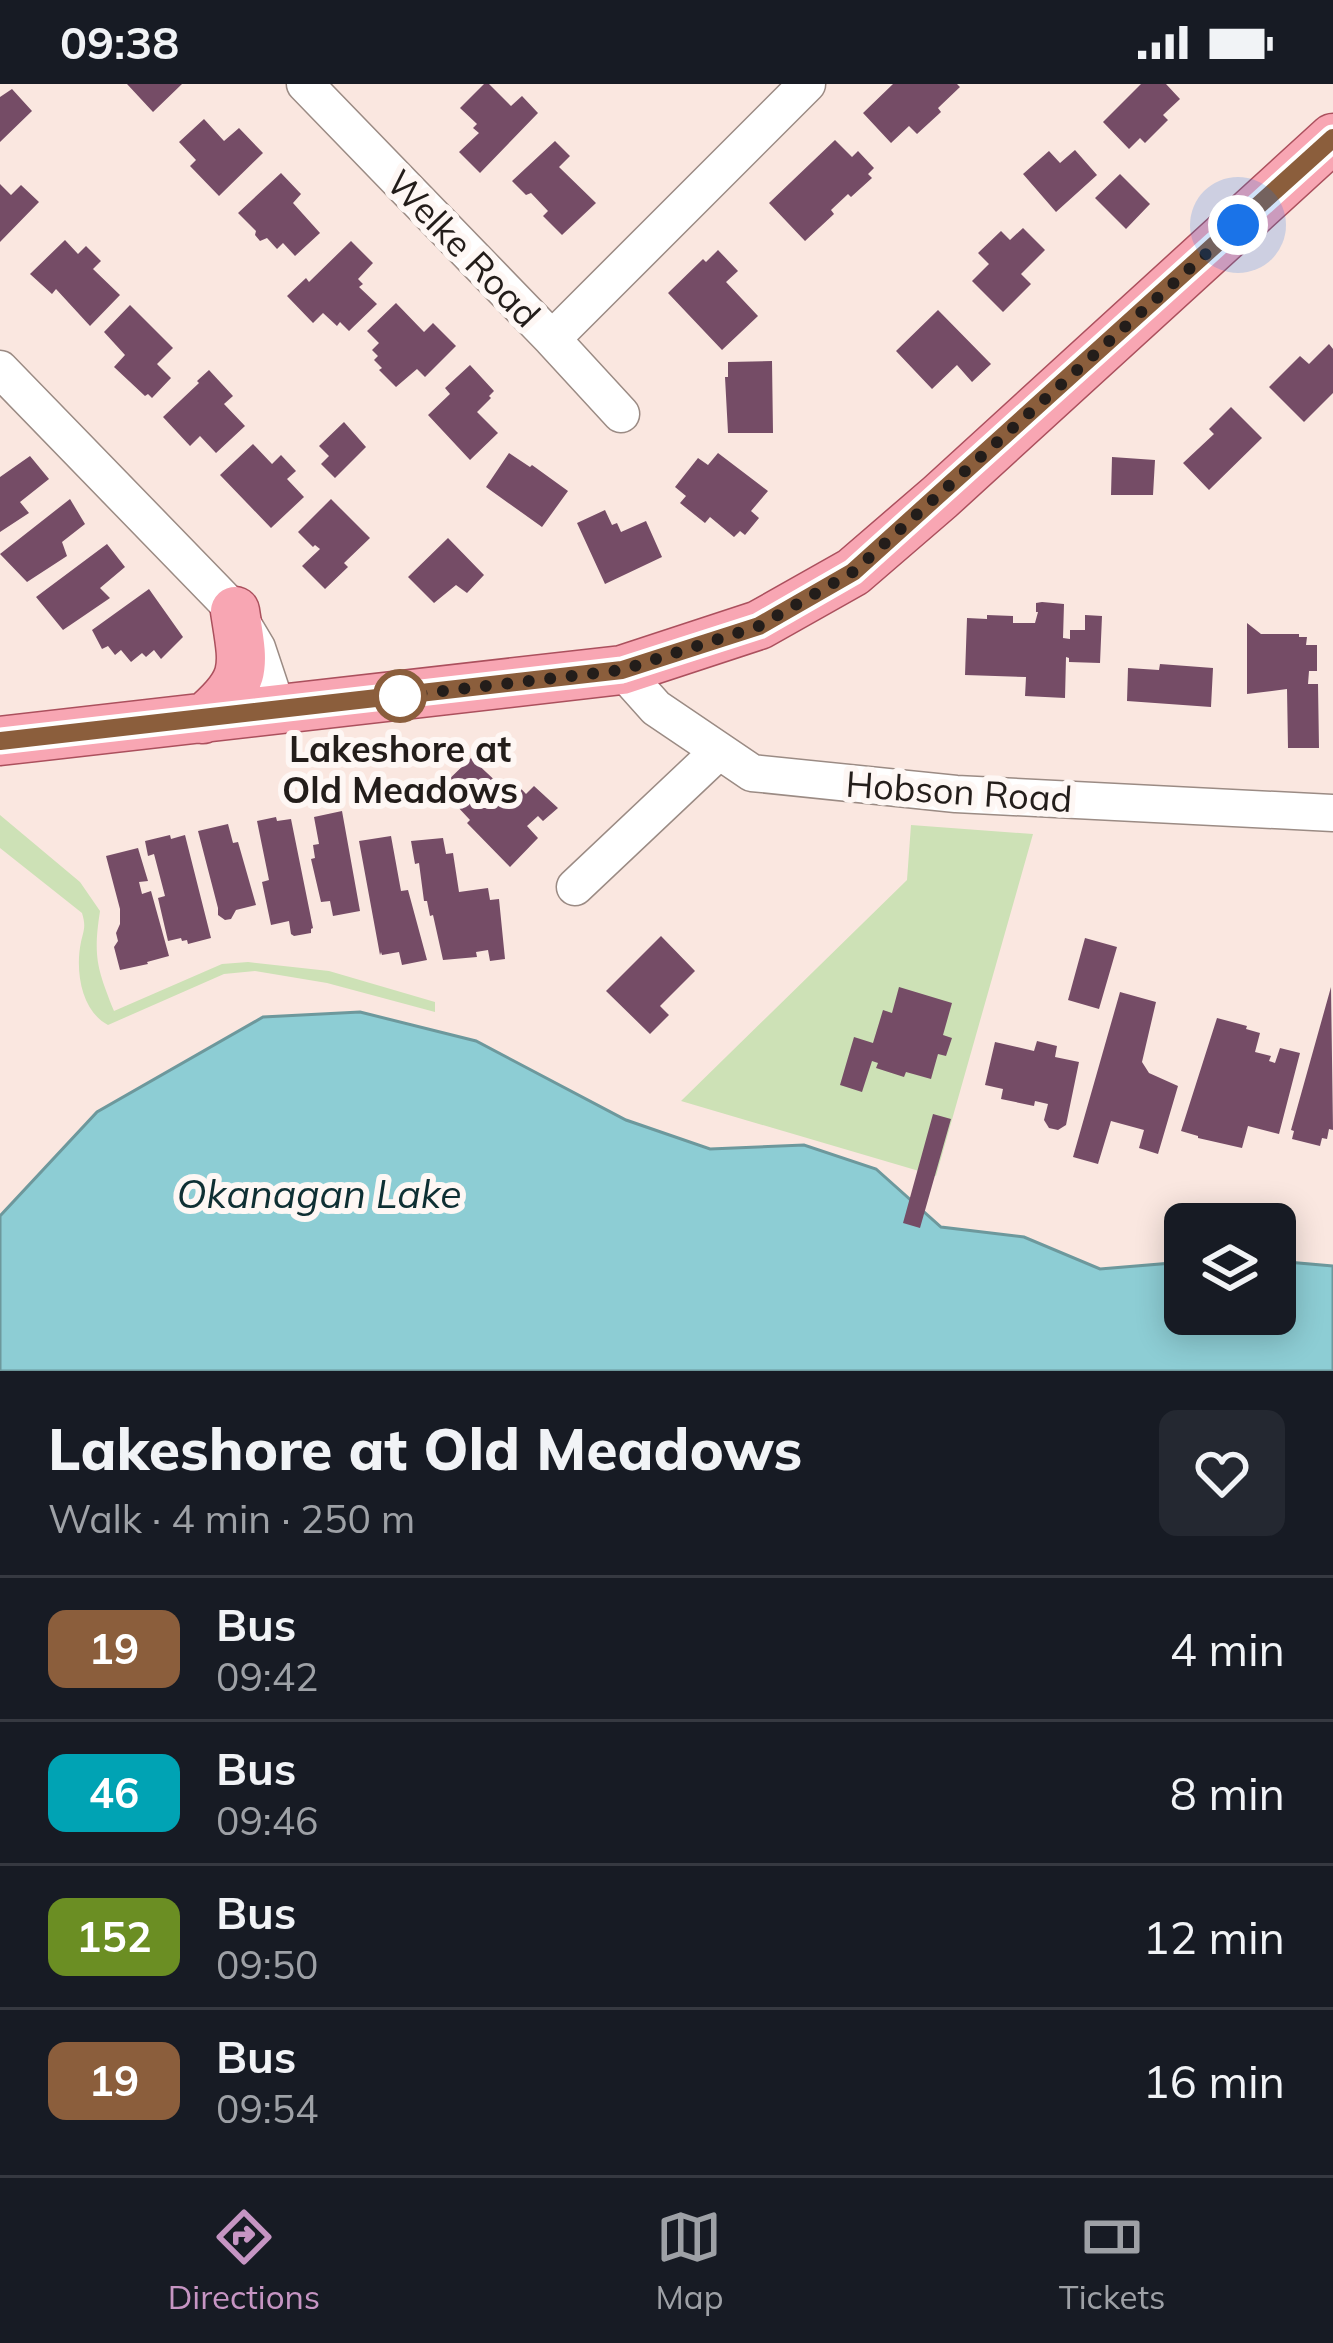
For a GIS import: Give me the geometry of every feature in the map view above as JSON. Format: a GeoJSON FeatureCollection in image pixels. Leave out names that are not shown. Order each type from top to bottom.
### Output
{"type":"FeatureCollection","features":[{"type":"Feature","properties":{"kind":"main road"},"geometry":{"type":"LineString","coordinates":[[0,741],[622,670],[759,626],[853,572],[1333,138]]}},
{"type":"Feature","properties":{"kind":"main road"},"geometry":{"type":"LineString","coordinates":[[203,719],[227,699],[240,679],[242,654],[235,611]]}},
{"type":"Feature","properties":{"kind":"street","name":"Welke Road"},"geometry":{"type":"LineString","coordinates":[[305,84],[622,414]]}},
{"type":"Feature","properties":{"kind":"street"},"geometry":{"type":"LineString","coordinates":[[552,339],[807,84]]}},
{"type":"Feature","properties":{"kind":"street"},"geometry":{"type":"LineString","coordinates":[[0,369],[235,611],[257,648],[278,711]]}},
{"type":"Feature","properties":{"kind":"street","name":"Hobson Road"},"geometry":{"type":"LineString","coordinates":[[622,670],[656,708],[752,773],[910,790],[1333,813]]}},
{"type":"Feature","properties":{"kind":"street"},"geometry":{"type":"LineString","coordinates":[[575,887],[719,751]]}},
{"type":"Feature","properties":{"kind":"green space"},"geometry":{"type":"Polygon","coordinates":[[[0,815],[80,882],[100,911],[98,962],[114,1011],[222,964],[248,962],[329,971],[435,1002],[435,1012],[327,983],[255,971],[224,974],[108,1025],[92,1010],[82,989],[82,913],[0,848],[0,815]]]}},
{"type":"Feature","properties":{"kind":"green space"},"geometry":{"type":"Polygon","coordinates":[[[911,825],[1033,834],[936,1176],[681,1101],[907,880],[911,825]]]}},
{"type":"Feature","properties":{"kind":"water","name":"Okanagan Lake"},"geometry":{"type":"Polygon","coordinates":[[[360,1012],[476,1041],[626,1120],[710,1149],[804,1145],[876,1169],[941,1227],[1024,1237],[1100,1269],[1164,1264],[1164,1335],[1296,1335],[1296,1263],[1333,1266],[1333,1371],[0,1371],[0,1216],[97,1112],[263,1017],[360,1012]]]}},
{"type":"Feature","properties":{"kind":"building"},"geometry":{"type":"Polygon","coordinates":[[[127,84],[182,84],[153,112],[127,84]]]}},
{"type":"Feature","properties":{"kind":"building"},"geometry":{"type":"Polygon","coordinates":[[[484,84],[511,106],[522,96],[538,113],[480,173],[459,152],[479,133],[473,128],[477,124],[460,108],[484,84]]]}},
{"type":"Feature","properties":{"kind":"building"},"geometry":{"type":"Polygon","coordinates":[[[893,84],[960,87],[917,134],[909,126],[891,143],[863,113],[893,84]]]}},
{"type":"Feature","properties":{"kind":"building"},"geometry":{"type":"Polygon","coordinates":[[[1141,84],[1166,84],[1180,99],[1163,115],[1168,120],[1145,143],[1140,138],[1129,149],[1103,122],[1141,84]]]}},
{"type":"Feature","properties":{"kind":"building"},"geometry":{"type":"Polygon","coordinates":[[[12,89],[32,111],[0,142],[0,97],[12,89]]]}},
{"type":"Feature","properties":{"kind":"building"},"geometry":{"type":"Polygon","coordinates":[[[204,119],[224,141],[239,128],[263,153],[219,196],[190,166],[196,160],[179,142],[204,119]]]}},
{"type":"Feature","properties":{"kind":"building"},"geometry":{"type":"Polygon","coordinates":[[[835,140],[852,157],[858,151],[874,168],[868,174],[872,178],[851,197],[848,194],[805,241],[769,203],[835,140]]]}},
{"type":"Feature","properties":{"kind":"building"},"geometry":{"type":"Polygon","coordinates":[[[555,141],[570,156],[559,167],[596,203],[562,235],[543,216],[548,211],[512,181],[555,141]]]}},
{"type":"Feature","properties":{"kind":"building"},"geometry":{"type":"Polygon","coordinates":[[[1075,150],[1097,175],[1056,212],[1023,174],[1049,151],[1060,163],[1075,150]]]}},
{"type":"Feature","properties":{"kind":"building"},"geometry":{"type":"Polygon","coordinates":[[[281,173],[301,194],[293,203],[320,233],[295,256],[283,243],[277,249],[267,238],[260,241],[238,213],[281,173]]]}},
{"type":"Feature","properties":{"kind":"building"},"geometry":{"type":"Polygon","coordinates":[[[1120,174],[1150,204],[1126,229],[1095,198],[1120,174]]]}},
{"type":"Feature","properties":{"kind":"building"},"geometry":{"type":"Polygon","coordinates":[[[0,184],[11,195],[21,185],[39,202],[0,242],[0,184]]]}},
{"type":"Feature","properties":{"kind":"building"},"geometry":{"type":"Polygon","coordinates":[[[1023,228],[1045,250],[1021,274],[1031,284],[1003,312],[972,281],[989,264],[978,253],[1001,231],[1010,240],[1023,228]]]}},
{"type":"Feature","properties":{"kind":"building"},"geometry":{"type":"Polygon","coordinates":[[[65,240],[78,254],[86,246],[101,261],[93,269],[120,295],[90,326],[56,289],[52,294],[30,274],[65,240]]]}},
{"type":"Feature","properties":{"kind":"building"},"geometry":{"type":"Polygon","coordinates":[[[351,241],[373,263],[358,279],[363,284],[359,287],[377,304],[349,331],[323,313],[313,323],[287,296],[306,278],[309,282],[351,241]]]}},
{"type":"Feature","properties":{"kind":"building"},"geometry":{"type":"Polygon","coordinates":[[[718,250],[738,271],[726,282],[758,316],[722,350],[668,293],[718,250]]]}},
{"type":"Feature","properties":{"kind":"building"},"geometry":{"type":"Polygon","coordinates":[[[396,303],[424,332],[433,323],[456,346],[425,377],[417,369],[396,387],[379,370],[374,360],[378,356],[372,350],[379,343],[367,331],[396,303]]]}},
{"type":"Feature","properties":{"kind":"building"},"geometry":{"type":"Polygon","coordinates":[[[130,305],[173,348],[157,364],[171,378],[152,398],[114,367],[125,355],[104,332],[130,305]]]}},
{"type":"Feature","properties":{"kind":"building"},"geometry":{"type":"Polygon","coordinates":[[[938,310],[991,364],[972,382],[957,365],[932,389],[896,351],[938,310]]]}},
{"type":"Feature","properties":{"kind":"building"},"geometry":{"type":"Polygon","coordinates":[[[1329,344],[1333,393],[1304,422],[1269,387],[1300,356],[1309,364],[1329,344]]]}},
{"type":"Feature","properties":{"kind":"building"},"geometry":{"type":"Polygon","coordinates":[[[772,361],[773,433],[728,433],[728,362],[772,361]]]}},
{"type":"Feature","properties":{"kind":"building"},"geometry":{"type":"Polygon","coordinates":[[[470,365],[494,391],[477,412],[498,433],[470,460],[428,415],[450,394],[445,388],[470,365]]]}},
{"type":"Feature","properties":{"kind":"building"},"geometry":{"type":"Polygon","coordinates":[[[209,370],[233,396],[224,404],[245,426],[216,453],[200,436],[190,446],[163,417],[209,370]]]}},
{"type":"Feature","properties":{"kind":"building"},"geometry":{"type":"Polygon","coordinates":[[[1231,407],[1262,438],[1209,490],[1183,463],[1214,434],[1209,429],[1231,407]]]}},
{"type":"Feature","properties":{"kind":"building"},"geometry":{"type":"Polygon","coordinates":[[[344,422],[366,447],[335,478],[321,464],[329,456],[319,446],[344,422]]]}},
{"type":"Feature","properties":{"kind":"building"},"geometry":{"type":"Polygon","coordinates":[[[253,444],[272,464],[281,455],[296,471],[287,479],[304,497],[271,528],[220,475],[253,444]]]}},
{"type":"Feature","properties":{"kind":"building"},"geometry":{"type":"Polygon","coordinates":[[[509,453],[568,491],[542,527],[486,487],[509,453]]]}},
{"type":"Feature","properties":{"kind":"building"},"geometry":{"type":"Polygon","coordinates":[[[718,453],[768,491],[751,511],[759,518],[745,535],[740,531],[734,537],[710,517],[705,523],[680,503],[686,496],[675,487],[698,458],[708,465],[718,453]]]}},
{"type":"Feature","properties":{"kind":"building"},"geometry":{"type":"Polygon","coordinates":[[[30,456],[49,479],[20,502],[29,513],[0,532],[0,477],[30,456]]]}},
{"type":"Feature","properties":{"kind":"building"},"geometry":{"type":"Polygon","coordinates":[[[1112,457],[1155,460],[1153,495],[1111,495],[1112,457]]]}},
{"type":"Feature","properties":{"kind":"building"},"geometry":{"type":"Polygon","coordinates":[[[70,499],[85,524],[62,542],[67,556],[27,582],[0,554],[70,499]]]}},
{"type":"Feature","properties":{"kind":"building"},"geometry":{"type":"Polygon","coordinates":[[[331,499],[370,538],[325,589],[302,566],[320,549],[298,532],[331,499]]]}},
{"type":"Feature","properties":{"kind":"building"},"geometry":{"type":"Polygon","coordinates":[[[605,510],[621,532],[646,521],[662,557],[605,584],[577,523],[605,510]]]}},
{"type":"Feature","properties":{"kind":"building"},"geometry":{"type":"Polygon","coordinates":[[[448,538],[484,575],[467,593],[456,585],[434,603],[408,577],[448,538]]]}},
{"type":"Feature","properties":{"kind":"building"},"geometry":{"type":"Polygon","coordinates":[[[107,544],[125,567],[100,588],[110,598],[63,630],[36,597],[107,544]]]}},
{"type":"Feature","properties":{"kind":"building"},"geometry":{"type":"Polygon","coordinates":[[[149,589],[183,637],[161,659],[154,650],[131,662],[121,650],[115,655],[108,646],[102,649],[92,630],[149,589]]]}},
{"type":"Feature","properties":{"kind":"building"},"geometry":{"type":"Polygon","coordinates":[[[1036,603],[1064,604],[1063,638],[1070,639],[1070,630],[1085,630],[1085,615],[1102,616],[1100,663],[1069,662],[1066,657],[1065,698],[1025,696],[1026,677],[965,675],[967,618],[1013,616],[1013,623],[1035,623],[1036,603]]]}},
{"type":"Feature","properties":{"kind":"building"},"geometry":{"type":"Polygon","coordinates":[[[1247,623],[1261,634],[1299,634],[1307,637],[1306,645],[1317,645],[1317,671],[1309,671],[1308,684],[1318,684],[1319,748],[1288,748],[1287,689],[1247,694],[1247,623]]]}},
{"type":"Feature","properties":{"kind":"building"},"geometry":{"type":"Polygon","coordinates":[[[1160,664],[1213,668],[1211,707],[1127,701],[1128,668],[1159,670],[1160,664]]]}},
{"type":"Feature","properties":{"kind":"building"},"geometry":{"type":"Polygon","coordinates":[[[471,758],[502,787],[512,779],[526,794],[534,786],[558,808],[543,821],[538,816],[527,826],[538,838],[510,867],[440,788],[471,758]]]}},
{"type":"Feature","properties":{"kind":"building"},"geometry":{"type":"Polygon","coordinates":[[[342,811],[360,911],[333,916],[330,901],[321,902],[311,859],[315,858],[313,845],[319,844],[314,817],[342,811]]]}},
{"type":"Feature","properties":{"kind":"building"},"geometry":{"type":"Polygon","coordinates":[[[276,817],[277,821],[291,819],[311,933],[294,936],[289,921],[271,925],[262,882],[269,880],[257,821],[276,817]]]}},
{"type":"Feature","properties":{"kind":"building"},"geometry":{"type":"Polygon","coordinates":[[[228,824],[256,905],[236,910],[225,920],[218,915],[198,831],[228,824]]]}},
{"type":"Feature","properties":{"kind":"building"},"geometry":{"type":"Polygon","coordinates":[[[170,835],[171,839],[185,835],[211,938],[188,944],[181,938],[168,941],[158,898],[165,896],[154,854],[148,856],[145,841],[170,835]]]}},
{"type":"Feature","properties":{"kind":"building"},"geometry":{"type":"Polygon","coordinates":[[[391,836],[401,891],[408,890],[427,960],[402,965],[399,952],[380,955],[359,841],[391,836]]]}},
{"type":"Feature","properties":{"kind":"building"},"geometry":{"type":"Polygon","coordinates":[[[443,838],[446,854],[453,853],[459,892],[488,888],[490,900],[499,899],[505,959],[490,961],[488,950],[476,952],[477,957],[443,960],[411,841],[443,838]]]}},
{"type":"Feature","properties":{"kind":"building"},"geometry":{"type":"Polygon","coordinates":[[[138,848],[148,881],[139,882],[142,894],[151,891],[169,956],[120,970],[114,947],[120,909],[106,856],[138,848]]]}},
{"type":"Feature","properties":{"kind":"building"},"geometry":{"type":"Polygon","coordinates":[[[661,936],[695,971],[660,1006],[669,1015],[650,1034],[606,991],[661,936]]]}},
{"type":"Feature","properties":{"kind":"building"},"geometry":{"type":"Polygon","coordinates":[[[1085,938],[1117,947],[1099,1009],[1068,1000],[1085,938]]]}},
{"type":"Feature","properties":{"kind":"building"},"geometry":{"type":"Polygon","coordinates":[[[899,987],[952,1003],[943,1035],[952,1038],[946,1056],[938,1054],[931,1079],[906,1072],[904,1077],[876,1068],[878,1063],[872,1061],[862,1092],[840,1085],[854,1037],[873,1043],[883,1010],[892,1013],[899,987]]]}},
{"type":"Feature","properties":{"kind":"building"},"geometry":{"type":"Polygon","coordinates":[[[1331,987],[1333,1130],[1329,1129],[1320,1146],[1292,1139],[1291,1130],[1331,987]]]}},
{"type":"Feature","properties":{"kind":"building"},"geometry":{"type":"Polygon","coordinates":[[[1120,992],[1156,1002],[1142,1062],[1149,1073],[1178,1086],[1158,1154],[1139,1148],[1144,1130],[1111,1121],[1098,1164],[1073,1157],[1120,992]]]}},
{"type":"Feature","properties":{"kind":"building"},"geometry":{"type":"Polygon","coordinates":[[[1217,1018],[1260,1033],[1255,1052],[1271,1056],[1269,1061],[1275,1063],[1280,1048],[1300,1053],[1279,1134],[1248,1126],[1242,1148],[1181,1131],[1217,1018]]]}},
{"type":"Feature","properties":{"kind":"building"},"geometry":{"type":"Polygon","coordinates":[[[1037,1041],[1057,1046],[1055,1057],[1079,1062],[1066,1125],[1058,1130],[1049,1128],[1044,1120],[1048,1104],[1001,1099],[1003,1089],[985,1085],[995,1042],[1034,1051],[1037,1041]]]}},
{"type":"Feature","properties":{"kind":"building"},"geometry":{"type":"Polygon","coordinates":[[[933,1114],[951,1119],[920,1228],[903,1223],[933,1114]]]}},
{"type":"Feature","properties":{"kind":"bus line","name":"19"},"geometry":{"type":"LineString","coordinates":[[0,741],[622,670],[759,626],[853,572],[1333,138]]}},
{"type":"Feature","properties":{"kind":"place","name":"Lakeshore at Old Meadows"},"geometry":{"type":"Point","coordinates":[400,696]}},
{"type":"Feature","properties":{"kind":"route"},"geometry":{"type":"LineString","coordinates":[[400,696],[622,670],[759,626],[853,572],[1238,225]]}}]}
